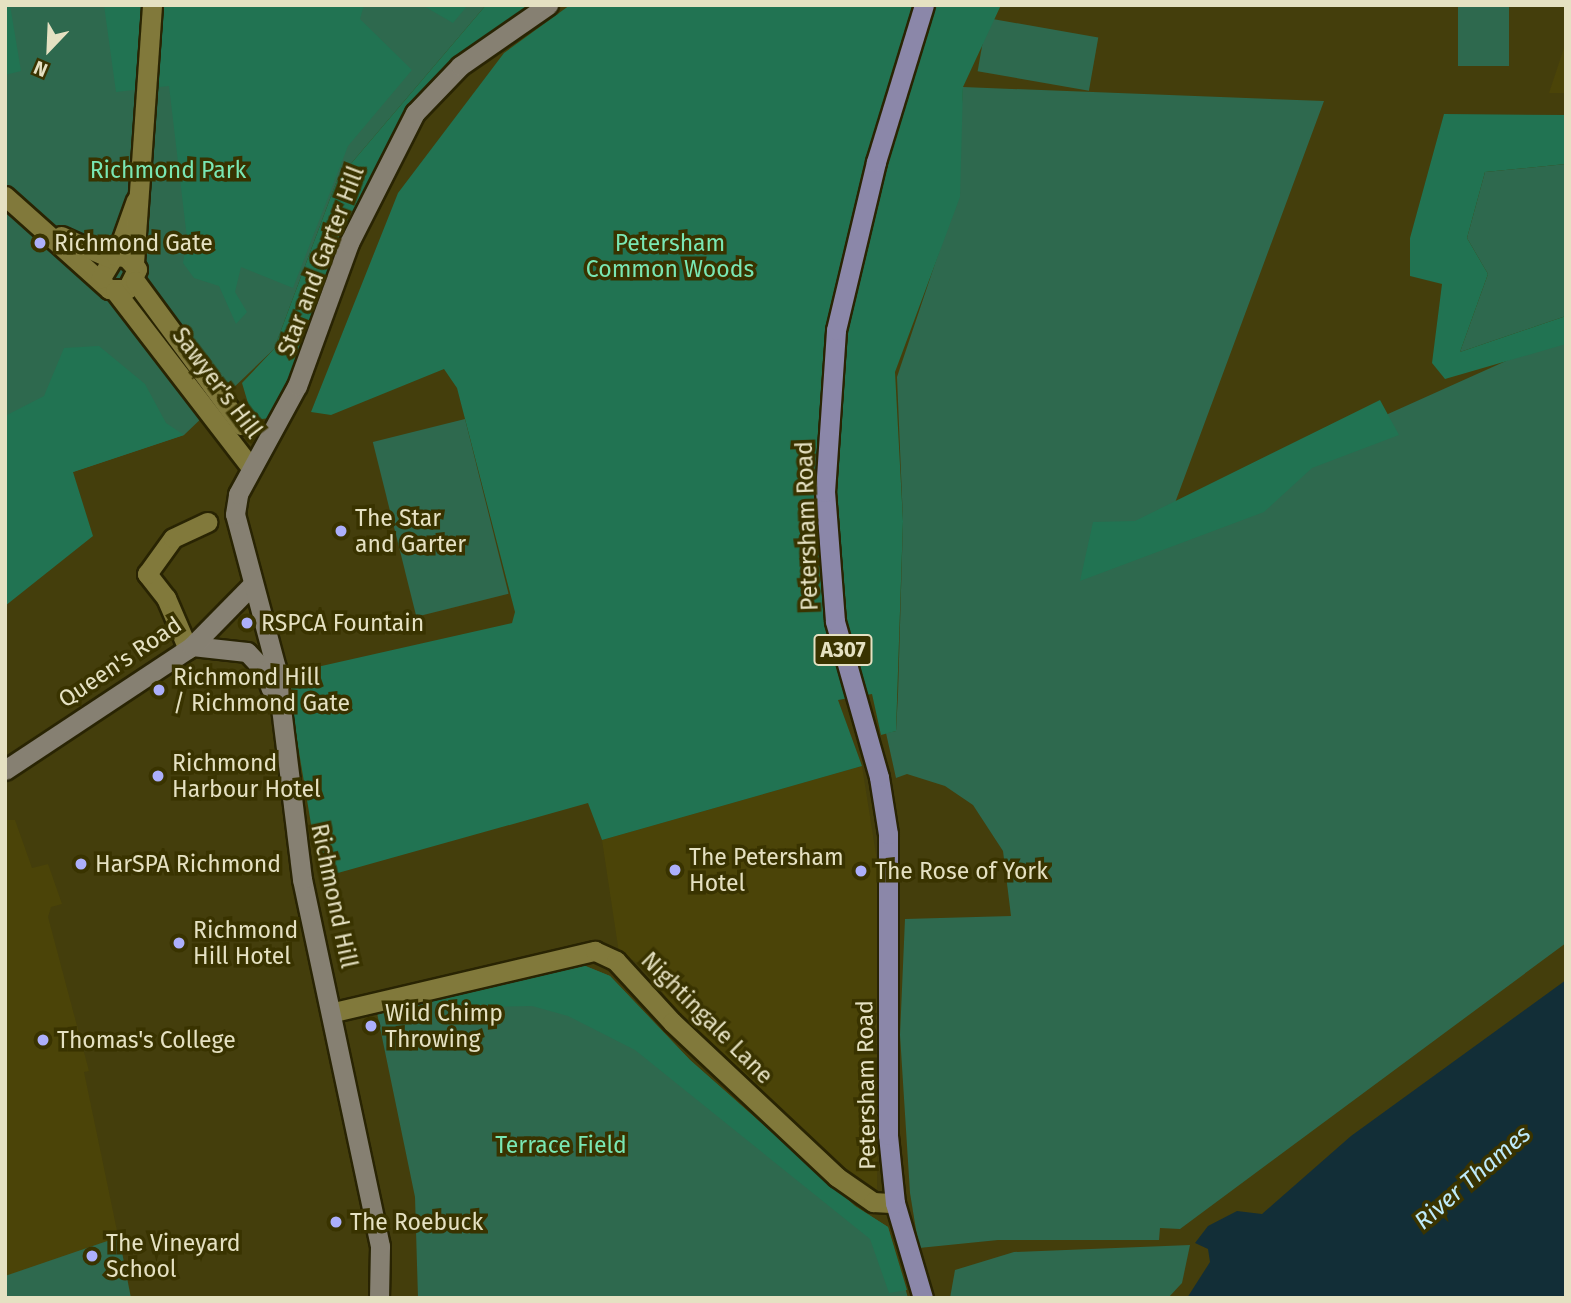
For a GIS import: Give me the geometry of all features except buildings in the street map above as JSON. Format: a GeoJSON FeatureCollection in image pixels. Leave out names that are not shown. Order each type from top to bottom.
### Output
{"type":"FeatureCollection","features":[{"type":"Feature","properties":{"kind":"main road","name":"Star and Garter Hill"},"geometry":{"type":"LineString","coordinates":[[248,464],[267,447],[297,386],[349,243],[415,113],[460,66],[548,5]]}},
{"type":"Feature","properties":{"kind":"main road","name":"Petersham Road"},"geometry":{"type":"LineString","coordinates":[[923,1298],[895,1203],[887,1099],[888,834],[879,776],[835,621],[825,492],[836,330],[845,282],[924,5]]}},
{"type":"Feature","properties":{"kind":"main road","name":"Richmond Hill"},"geometry":{"type":"LineString","coordinates":[[248,464],[235,514],[276,668],[277,707],[302,879],[334,1012],[380,1246],[379,1298]]}},
{"type":"Feature","properties":{"kind":"main road","name":"Queen's Road"},"geometry":{"type":"LineString","coordinates":[[5,770],[190,647],[252,585]]}},
{"type":"Feature","properties":{"kind":"main road"},"geometry":{"type":"LineString","coordinates":[[190,647],[247,652],[264,670],[277,707]]}},
{"type":"Feature","properties":{"kind":"street"},"geometry":{"type":"LineString","coordinates":[[108,284],[135,272],[152,5]]}},
{"type":"Feature","properties":{"kind":"street"},"geometry":{"type":"LineString","coordinates":[[108,284],[113,257],[140,189]]}},
{"type":"Feature","properties":{"kind":"street","name":"Sawyer's Hill"},"geometry":{"type":"LineString","coordinates":[[5,196],[108,284],[248,464]]}},
{"type":"Feature","properties":{"kind":"street","name":"Sawyer's Hill"},"geometry":{"type":"LineString","coordinates":[[38,225],[113,257],[135,272],[167,317],[191,360],[233,393],[248,464]]}},
{"type":"Feature","properties":{"kind":"street"},"geometry":{"type":"LineString","coordinates":[[190,647],[166,598],[147,574],[173,538],[208,522]]}},
{"type":"Feature","properties":{"kind":"street","name":"Nightingale Lane"},"geometry":{"type":"LineString","coordinates":[[334,1012],[595,951],[616,961],[672,1022],[837,1177],[873,1202],[895,1203]]}},
{"type":"Feature","properties":{"kind":"shaded area"},"geometry":{"type":"Polygon","coordinates":[[[1566,42],[1566,93],[1549,93],[1566,42]]]}},
{"type":"Feature","properties":{"kind":"shaded area"},"geometry":{"type":"Polygon","coordinates":[[[862,766],[880,880],[877,1190],[862,1190],[677,1016],[648,968],[619,953],[602,840],[862,766]]]}},
{"type":"Feature","properties":{"kind":"shaded area","name":"Thomas's College"},"geometry":{"type":"Polygon","coordinates":[[[5,820],[15,820],[32,868],[48,864],[62,904],[51,907],[48,917],[89,1071],[84,1072],[131,1298],[5,1298],[5,820]]]}},
{"type":"Feature","properties":{"kind":"green space","name":"Richmond Park"},"geometry":{"type":"Polygon","coordinates":[[[5,5],[486,5],[337,180],[274,349],[184,435],[73,472],[5,602],[5,5]]]}},
{"type":"Feature","properties":{"kind":"green space"},"geometry":{"type":"Polygon","coordinates":[[[5,5],[10,5],[21,71],[5,75],[5,5]]]}},
{"type":"Feature","properties":{"kind":"green space"},"geometry":{"type":"Polygon","coordinates":[[[104,5],[364,5],[360,19],[412,70],[348,146],[293,288],[241,267],[235,292],[247,312],[236,324],[219,286],[194,278],[183,263],[187,238],[169,86],[116,92],[104,5]]]}},
{"type":"Feature","properties":{"kind":"green space"},"geometry":{"type":"Polygon","coordinates":[[[422,5],[468,5],[453,23],[422,5]]]}},
{"type":"Feature","properties":{"kind":"green space"},"geometry":{"type":"Polygon","coordinates":[[[486,5],[533,5],[406,111],[342,234],[296,367],[270,418],[253,420],[242,383],[274,349],[337,180],[486,5]]]}},
{"type":"Feature","properties":{"kind":"green space","name":"Petersham Common Woods"},"geometry":{"type":"Polygon","coordinates":[[[570,5],[1001,5],[963,87],[960,197],[895,372],[903,521],[896,731],[881,735],[872,694],[838,700],[862,766],[602,840],[588,803],[320,878],[286,674],[512,623],[515,612],[457,388],[444,369],[331,415],[311,412],[398,193],[504,53],[570,5]]]}},
{"type":"Feature","properties":{"kind":"green space"},"geometry":{"type":"Polygon","coordinates":[[[1458,5],[1509,5],[1509,66],[1458,66],[1458,5]]]}},
{"type":"Feature","properties":{"kind":"green space"},"geometry":{"type":"Polygon","coordinates":[[[987,18],[1098,38],[1089,91],[978,71],[987,18]]]}},
{"type":"Feature","properties":{"kind":"green space"},"geometry":{"type":"Polygon","coordinates":[[[963,87],[1324,101],[1172,511],[1566,334],[1566,943],[1180,1229],[1160,1228],[1159,1240],[998,1240],[919,1248],[910,1193],[900,1035],[905,919],[1011,916],[1003,851],[973,805],[945,786],[907,774],[896,778],[886,733],[896,731],[898,694],[903,521],[897,377],[956,201],[963,87]]]}},
{"type":"Feature","properties":{"kind":"green space"},"geometry":{"type":"Polygon","coordinates":[[[1444,114],[1566,115],[1566,164],[1485,172],[1467,238],[1488,274],[1460,352],[1566,316],[1566,344],[1445,379],[1432,363],[1442,284],[1410,276],[1410,238],[1444,114]]]}},
{"type":"Feature","properties":{"kind":"green space"},"geometry":{"type":"Polygon","coordinates":[[[1566,164],[1566,316],[1460,352],[1488,274],[1467,238],[1485,172],[1566,164]]]}},
{"type":"Feature","properties":{"kind":"green space"},"geometry":{"type":"Polygon","coordinates":[[[99,346],[145,384],[166,423],[184,435],[73,472],[93,536],[5,606],[5,416],[44,396],[64,348],[99,346]]]}},
{"type":"Feature","properties":{"kind":"green space"},"geometry":{"type":"Polygon","coordinates":[[[1380,400],[1399,435],[1312,468],[1264,512],[1080,581],[1093,522],[1135,521],[1380,400]]]}},
{"type":"Feature","properties":{"kind":"green space"},"geometry":{"type":"Polygon","coordinates":[[[465,419],[509,594],[416,617],[373,442],[465,419]]]}},
{"type":"Feature","properties":{"kind":"green space","name":"Terrace Field"},"geometry":{"type":"Polygon","coordinates":[[[583,965],[610,976],[690,1060],[855,1206],[888,1227],[908,1298],[418,1298],[415,1197],[377,1013],[583,965]]]}},
{"type":"Feature","properties":{"kind":"green space"},"geometry":{"type":"Polygon","coordinates":[[[583,965],[610,976],[690,1060],[855,1206],[888,1227],[907,1290],[889,1293],[870,1239],[635,1050],[568,1016],[532,1006],[446,1008],[429,1000],[583,965]]]}},
{"type":"Feature","properties":{"kind":"green space","name":"The Vineyard School"},"geometry":{"type":"Polygon","coordinates":[[[119,1237],[131,1298],[5,1298],[5,1276],[119,1237]]]}},
{"type":"Feature","properties":{"kind":"green space"},"geometry":{"type":"Polygon","coordinates":[[[1190,1245],[1182,1283],[1168,1298],[950,1298],[955,1270],[1014,1252],[1190,1245]]]}},
{"type":"Feature","properties":{"kind":"water","name":"River Thames"},"geometry":{"type":"Polygon","coordinates":[[[1566,980],[1566,1298],[1187,1298],[1210,1262],[1208,1249],[1195,1243],[1208,1226],[1237,1211],[1262,1214],[1351,1136],[1566,980]]]}},
{"type":"Feature","properties":{"kind":"place","name":"Richmond Gate"},"geometry":{"type":"Point","coordinates":[40,243]}},
{"type":"Feature","properties":{"kind":"place","name":"The Star and Garter"},"geometry":{"type":"Point","coordinates":[341,531]}},
{"type":"Feature","properties":{"kind":"place","name":"RSPCA Fountain"},"geometry":{"type":"Point","coordinates":[247,623]}},
{"type":"Feature","properties":{"kind":"place","name":"Richmond Hill / Richmond Gate"},"geometry":{"type":"Point","coordinates":[159,690]}},
{"type":"Feature","properties":{"kind":"place","name":"Richmond Harbour Hotel"},"geometry":{"type":"Point","coordinates":[158,776]}},
{"type":"Feature","properties":{"kind":"place","name":"HarSPA Richmond"},"geometry":{"type":"Point","coordinates":[81,864]}},
{"type":"Feature","properties":{"kind":"place","name":"The Petersham Hotel"},"geometry":{"type":"Point","coordinates":[675,870]}},
{"type":"Feature","properties":{"kind":"place","name":"The Rose of York"},"geometry":{"type":"Point","coordinates":[861,871]}},
{"type":"Feature","properties":{"kind":"place","name":"Richmond Hill Hotel"},"geometry":{"type":"Point","coordinates":[179,943]}},
{"type":"Feature","properties":{"kind":"place","name":"Wild Chimp Throwing"},"geometry":{"type":"Point","coordinates":[371,1026]}},
{"type":"Feature","properties":{"kind":"place","name":"Thomas's College"},"geometry":{"type":"Point","coordinates":[43,1040]}},
{"type":"Feature","properties":{"kind":"place","name":"The Roebuck"},"geometry":{"type":"Point","coordinates":[336,1222]}},
{"type":"Feature","properties":{"kind":"place","name":"The Vineyard School"},"geometry":{"type":"Point","coordinates":[92,1256]}}]}
